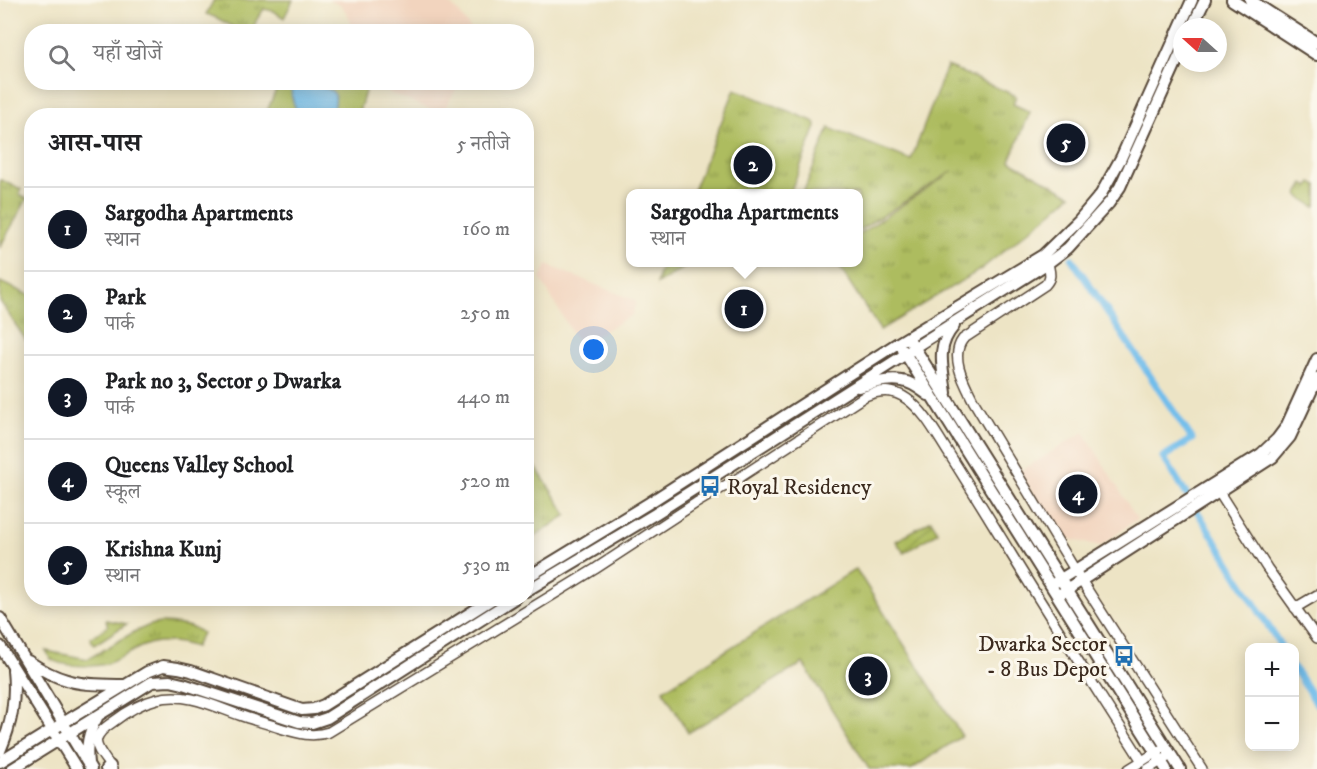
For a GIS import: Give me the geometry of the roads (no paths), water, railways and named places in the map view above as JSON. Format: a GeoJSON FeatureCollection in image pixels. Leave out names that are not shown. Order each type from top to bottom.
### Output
{"type":"FeatureCollection","features":[{"type":"Feature","properties":{"kind":"main road"},"geometry":{"type":"LineString","coordinates":[[534,573],[907,345],[1043,255],[1079,220],[1101,194],[1121,158],[1192,0]]}},
{"type":"Feature","properties":{"kind":"main road"},"geometry":{"type":"LineString","coordinates":[[1196,18],[1204,0]]}},
{"type":"Feature","properties":{"kind":"main road"},"geometry":{"type":"LineString","coordinates":[[1232,0],[1317,55]]}},
{"type":"Feature","properties":{"kind":"main road"},"geometry":{"type":"LineString","coordinates":[[1250,0],[1317,43]]}},
{"type":"Feature","properties":{"kind":"main road"},"geometry":{"type":"LineString","coordinates":[[534,586],[655,514],[852,388],[907,345],[960,319],[1068,248],[1109,203],[1120,187],[1173,71]]}},
{"type":"Feature","properties":{"kind":"main road"},"geometry":{"type":"LineString","coordinates":[[947,399],[941,361],[942,347],[948,333],[960,319]]}},
{"type":"Feature","properties":{"kind":"main road"},"geometry":{"type":"LineString","coordinates":[[907,345],[933,398],[1051,586],[1062,588],[1082,580],[1216,488],[1261,454],[1286,427],[1317,358]]}},
{"type":"Feature","properties":{"kind":"main road"},"geometry":{"type":"LineString","coordinates":[[907,345],[947,399],[1164,757],[1180,769]]}},
{"type":"Feature","properties":{"kind":"main road"},"geometry":{"type":"LineString","coordinates":[[1062,588],[1076,570],[1273,457],[1290,437],[1317,379]]}},
{"type":"Feature","properties":{"kind":"main road"},"geometry":{"type":"LineString","coordinates":[[852,388],[888,381],[903,381],[933,398]]}},
{"type":"Feature","properties":{"kind":"main road"},"geometry":{"type":"LineString","coordinates":[[1062,588],[1127,684],[1164,757]]}},
{"type":"Feature","properties":{"kind":"main road"},"geometry":{"type":"LineString","coordinates":[[0,762],[147,672],[163,666],[191,671],[302,710],[314,709],[324,705],[481,606]]}},
{"type":"Feature","properties":{"kind":"main road"},"geometry":{"type":"LineString","coordinates":[[12,769],[152,682],[170,681],[299,722],[312,723],[327,718],[502,606]]}},
{"type":"Feature","properties":{"kind":"main road"},"geometry":{"type":"LineString","coordinates":[[0,618],[90,767]]}},
{"type":"Feature","properties":{"kind":"main road"},"geometry":{"type":"LineString","coordinates":[[0,646],[77,769]]}},
{"type":"Feature","properties":{"kind":"main road"},"geometry":{"type":"LineString","coordinates":[[25,660],[46,673],[68,681],[126,685]]}},
{"type":"Feature","properties":{"kind":"main road"},"geometry":{"type":"LineString","coordinates":[[0,751],[10,725],[13,709],[15,690],[12,666]]}},
{"type":"Feature","properties":{"kind":"main road"},"geometry":{"type":"LineString","coordinates":[[90,767],[87,743],[89,733],[99,715]]}},
{"type":"Feature","properties":{"kind":"street"},"geometry":{"type":"LineString","coordinates":[[1048,263],[1051,274],[1049,281],[959,343],[957,354],[961,373],[974,402],[1082,580],[1202,769]]}},
{"type":"Feature","properties":{"kind":"street"},"geometry":{"type":"LineString","coordinates":[[110,768],[95,743],[100,733],[105,727],[130,711],[157,699],[187,698],[212,704],[244,717],[300,734],[313,736],[329,732],[595,569],[865,396],[877,391],[895,393],[908,400],[927,420],[1145,765]]}},
{"type":"Feature","properties":{"kind":"street"},"geometry":{"type":"LineString","coordinates":[[1216,488],[1267,568],[1317,638]]}},
{"type":"Feature","properties":{"kind":"street"},"geometry":{"type":"LineString","coordinates":[[1295,608],[1317,595]]}},
{"type":"Feature","properties":{"kind":"street"},"geometry":{"type":"LineString","coordinates":[[1127,684],[1142,674]]}},
{"type":"Feature","properties":{"kind":"street"},"geometry":{"type":"LineString","coordinates":[[1129,769],[1164,757]]}},
{"type":"Feature","properties":{"kind":"water"},"geometry":{"type":"Polygon","coordinates":[[[291,90],[330,90],[336,100],[334,108],[296,108],[291,90]]]}},
{"type":"Feature","properties":{"kind":"waterway"},"geometry":{"type":"LineString","coordinates":[[1072,259],[1192,439],[1163,457],[1187,495]]}},
{"type":"Feature","properties":{"kind":"waterway"},"geometry":{"type":"LineString","coordinates":[[1197,511],[1279,643]]}},
{"type":"Feature","properties":{"kind":"waterway"},"geometry":{"type":"LineString","coordinates":[[1299,676],[1317,704]]}},
{"type":"Feature","properties":{"kind":"place","name":"Krishna Kunj"},"geometry":{"type":"Point","coordinates":[1066,143]}},
{"type":"Feature","properties":{"kind":"place","name":"Park"},"geometry":{"type":"Point","coordinates":[753,165]}},
{"type":"Feature","properties":{"kind":"place","name":"Sargodha Apartments"},"geometry":{"type":"Point","coordinates":[744,309]}},
{"type":"Feature","properties":{"kind":"place","name":"Royal Residency"},"geometry":{"type":"Point","coordinates":[710,486]}},
{"type":"Feature","properties":{"kind":"place","name":"Queens Valley School"},"geometry":{"type":"Point","coordinates":[1078,494]}},
{"type":"Feature","properties":{"kind":"place","name":"Dwarka Sector - 8 Bus Depot"},"geometry":{"type":"Point","coordinates":[1124,656]}},
{"type":"Feature","properties":{"kind":"place","name":"Park no 3, Sector 9 Dwarka"},"geometry":{"type":"Point","coordinates":[868,676]}}]}
